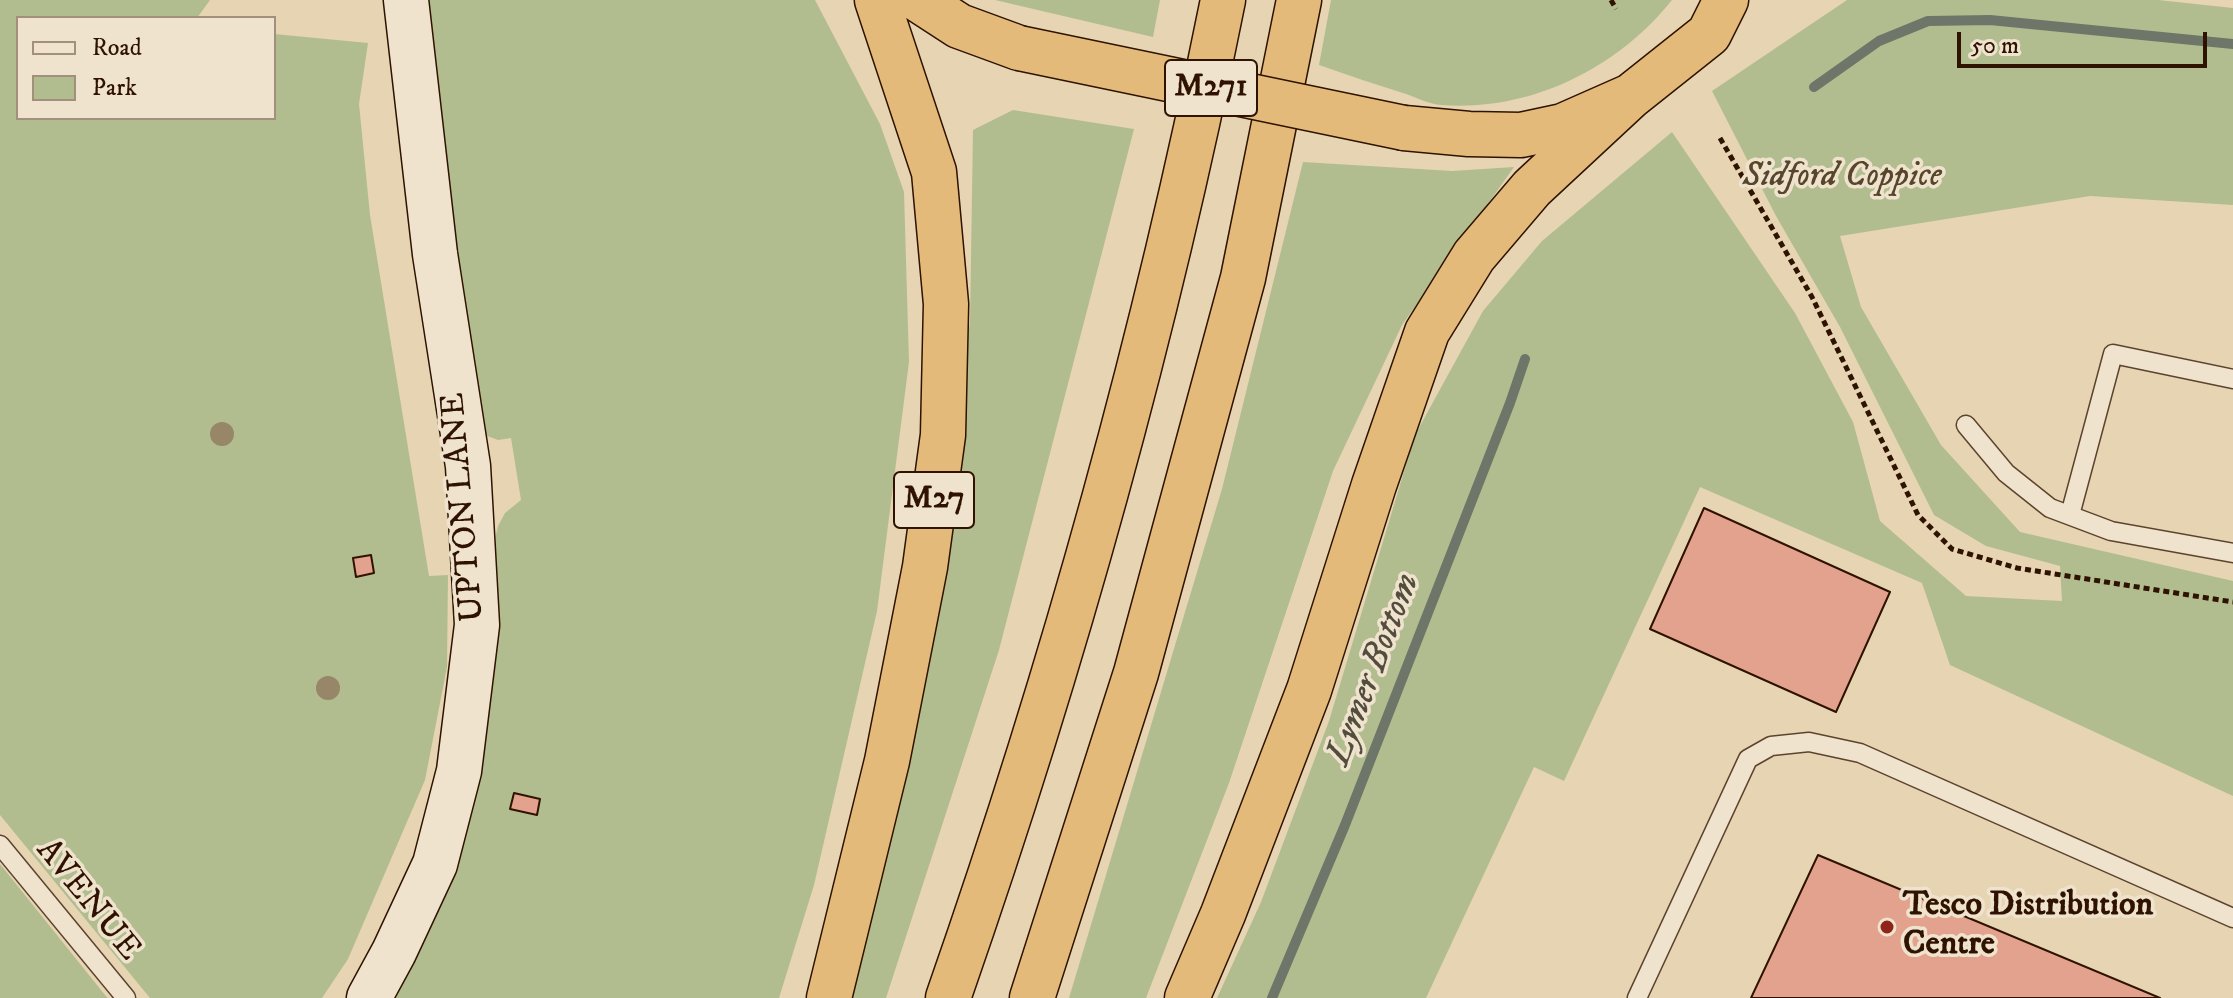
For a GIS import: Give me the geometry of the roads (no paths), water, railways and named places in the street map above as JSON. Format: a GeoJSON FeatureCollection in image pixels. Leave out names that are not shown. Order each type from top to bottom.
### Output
{"type":"FeatureCollection","features":[{"type":"Feature","properties":{"kind":"highway","name":"M27"},"geometry":{"type":"LineString","coordinates":[[829,998],[887,761],[925,567],[943,435],[946,304],[934,172],[877,0]]}},
{"type":"Feature","properties":{"kind":"highway","name":"M271"},"geometry":{"type":"LineString","coordinates":[[919,0],[959,26],[1019,48],[1404,128],[1521,135],[1563,126],[1631,96],[1718,17],[1761,0]]}},
{"type":"Feature","properties":{"kind":"highway"},"geometry":{"type":"LineString","coordinates":[[948,998],[1089,559],[1161,284],[1195,140],[1223,0]]}},
{"type":"Feature","properties":{"kind":"highway"},"geometry":{"type":"LineString","coordinates":[[1032,998],[1136,673],[1239,293],[1299,0]]}},
{"type":"Feature","properties":{"kind":"highway"},"geometry":{"type":"LineString","coordinates":[[1187,998],[1223,914],[1309,690],[1374,485],[1427,332],[1474,256],[1532,188],[1631,96]]}},
{"type":"Feature","properties":{"kind":"street","name":"UPTON LANE"},"geometry":{"type":"LineString","coordinates":[[369,998],[435,864],[459,771],[477,625],[468,466],[435,254],[406,0]]}},
{"type":"Feature","properties":{"kind":"lane"},"geometry":{"type":"LineString","coordinates":[[2070,515],[2113,354],[2233,379]]}},
{"type":"Feature","properties":{"kind":"lane"},"geometry":{"type":"LineString","coordinates":[[1966,425],[2006,473],[2050,508],[2111,531],[2233,553]]}},
{"type":"Feature","properties":{"kind":"lane"},"geometry":{"type":"LineString","coordinates":[[1637,998],[1748,759],[1771,746],[1809,742],[1860,753],[2233,918]]}},
{"type":"Feature","properties":{"kind":"lane","name":"AVENUE"},"geometry":{"type":"LineString","coordinates":[[0,845],[126,998]]}},
{"type":"Feature","properties":{"kind":"waterway","name":"Lymer Bottom"},"geometry":{"type":"LineString","coordinates":[[1814,87],[1879,41],[1928,21],[1990,20],[2233,44]]}},
{"type":"Feature","properties":{"kind":"waterway","name":"Lymer Bottom"},"geometry":{"type":"LineString","coordinates":[[1272,998],[1345,825],[1525,359]]}},
{"type":"Feature","properties":{"kind":"place","name":"Tesco Distribution Centre"},"geometry":{"type":"Point","coordinates":[1887,927]}},
{"type":"Feature","properties":{"kind":"park label","name":"Sidford Coppice"},"geometry":{"type":"Point","coordinates":[1842,178]}}]}
